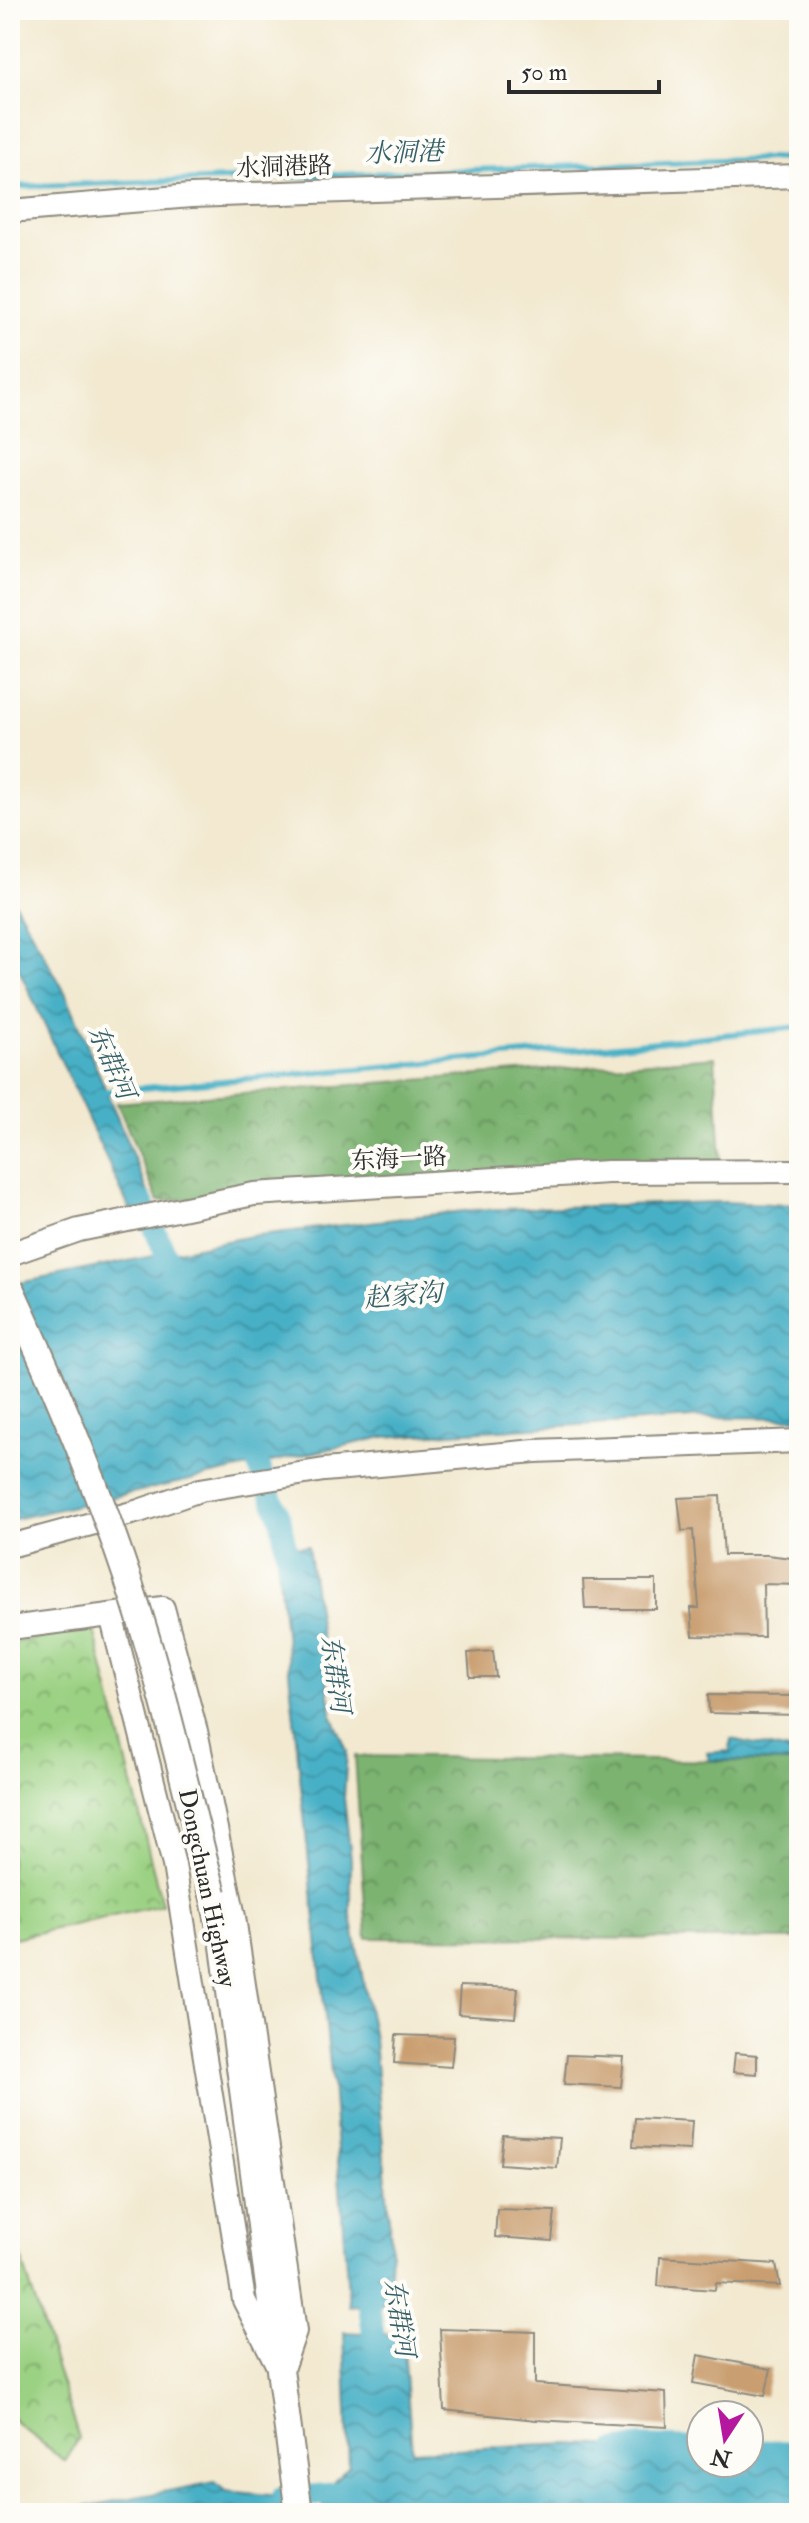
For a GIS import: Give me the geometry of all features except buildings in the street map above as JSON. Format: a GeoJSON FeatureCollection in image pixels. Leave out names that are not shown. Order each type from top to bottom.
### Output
{"type":"FeatureCollection","features":[{"type":"Feature","properties":{"kind":"street","name":"水洞港路"},"geometry":{"type":"LineString","coordinates":[[10,211],[191,196],[799,176]]}},
{"type":"Feature","properties":{"kind":"street","name":"东海一路"},"geometry":{"type":"LineString","coordinates":[[12,1250],[79,1230],[254,1194],[608,1172],[799,1171]]}},
{"type":"Feature","properties":{"kind":"street","name":"Dongchuan Highway"},"geometry":{"type":"LineString","coordinates":[[10,1288],[30,1328],[100,1503],[145,1635],[213,1894],[224,1946],[299,2513]]}},
{"type":"Feature","properties":{"kind":"street"},"geometry":{"type":"LineString","coordinates":[[10,1546],[139,1511],[200,1490],[324,1470],[535,1451],[799,1441]]}},
{"type":"Feature","properties":{"kind":"street"},"geometry":{"type":"LineString","coordinates":[[10,1628],[163,1608],[196,1731],[234,1917],[295,2331],[281,2372]]}},
{"type":"Feature","properties":{"kind":"street"},"geometry":{"type":"LineString","coordinates":[[111,1615],[174,1865],[244,2300],[281,2372]]}},
{"type":"Feature","properties":{"kind":"green space"},"geometry":{"type":"Polygon","coordinates":[[[715,1057],[721,1161],[158,1201],[117,1103],[715,1057]]]}},
{"type":"Feature","properties":{"kind":"green space"},"geometry":{"type":"Polygon","coordinates":[[[94,1630],[162,1905],[10,1939],[10,1643],[94,1630]]]}},
{"type":"Feature","properties":{"kind":"green space"},"geometry":{"type":"Polygon","coordinates":[[[355,1756],[799,1762],[799,1939],[367,1938],[355,1756]]]}},
{"type":"Feature","properties":{"kind":"green space"},"geometry":{"type":"Polygon","coordinates":[[[10,2223],[79,2438],[65,2461],[10,2418],[10,2223]]]}},
{"type":"Feature","properties":{"kind":"water"},"geometry":{"type":"Polygon","coordinates":[[[10,894],[67,996],[154,1207],[130,1210],[10,950],[10,894]]]}},
{"type":"Feature","properties":{"kind":"water","name":"赵家沟"},"geometry":{"type":"Polygon","coordinates":[[[718,1202],[799,1205],[799,1418],[709,1417],[384,1437],[10,1520],[10,1285],[251,1236],[472,1210],[718,1202]]]}},
{"type":"Feature","properties":{"kind":"water"},"geometry":{"type":"Polygon","coordinates":[[[308,1546],[332,1715],[347,1751],[344,1798],[351,1859],[351,1916],[374,2039],[391,2241],[389,2304],[349,2306],[332,2083],[276,1547],[308,1546]]]}},
{"type":"Feature","properties":{"kind":"water"},"geometry":{"type":"Polygon","coordinates":[[[731,1739],[799,1753],[799,1762],[709,1760],[707,1753],[730,1751],[731,1739]]]}},
{"type":"Feature","properties":{"kind":"water"},"geometry":{"type":"Polygon","coordinates":[[[344,2332],[403,2335],[412,2451],[569,2444],[685,2448],[685,2479],[765,2479],[765,2451],[799,2452],[799,2513],[325,2513],[321,2495],[349,2466],[344,2332]]]}},
{"type":"Feature","properties":{"kind":"water"},"geometry":{"type":"Polygon","coordinates":[[[215,2482],[226,2491],[291,2497],[291,2513],[52,2513],[215,2482]]]}},
{"type":"Feature","properties":{"kind":"waterway","name":"水洞港"},"geometry":{"type":"LineString","coordinates":[[10,187],[799,158]]}},
{"type":"Feature","properties":{"kind":"waterway"},"geometry":{"type":"LineString","coordinates":[[98,1092],[799,1027]]}},
{"type":"Feature","properties":{"kind":"waterway","name":"东群河"},"geometry":{"type":"LineString","coordinates":[[142,1201],[177,1279]]}},
{"type":"Feature","properties":{"kind":"waterway","name":"东群河"},"geometry":{"type":"LineString","coordinates":[[247,1439],[280,1516],[291,1577]]}},
{"type":"Feature","properties":{"kind":"waterway","name":"东群河"},"geometry":{"type":"LineString","coordinates":[[364,2275],[378,2363]]}},
{"type":"Feature","properties":{"kind":"waterway"},"geometry":{"type":"LineString","coordinates":[[615,2451],[641,2446],[685,2447]]}},
{"type":"Feature","properties":{"kind":"waterway"},"geometry":{"type":"LineString","coordinates":[[765,2451],[799,2452]]}},
{"type":"Feature","properties":{"kind":"waterway"},"geometry":{"type":"LineString","coordinates":[[282,2498],[351,2492]]}}]}
